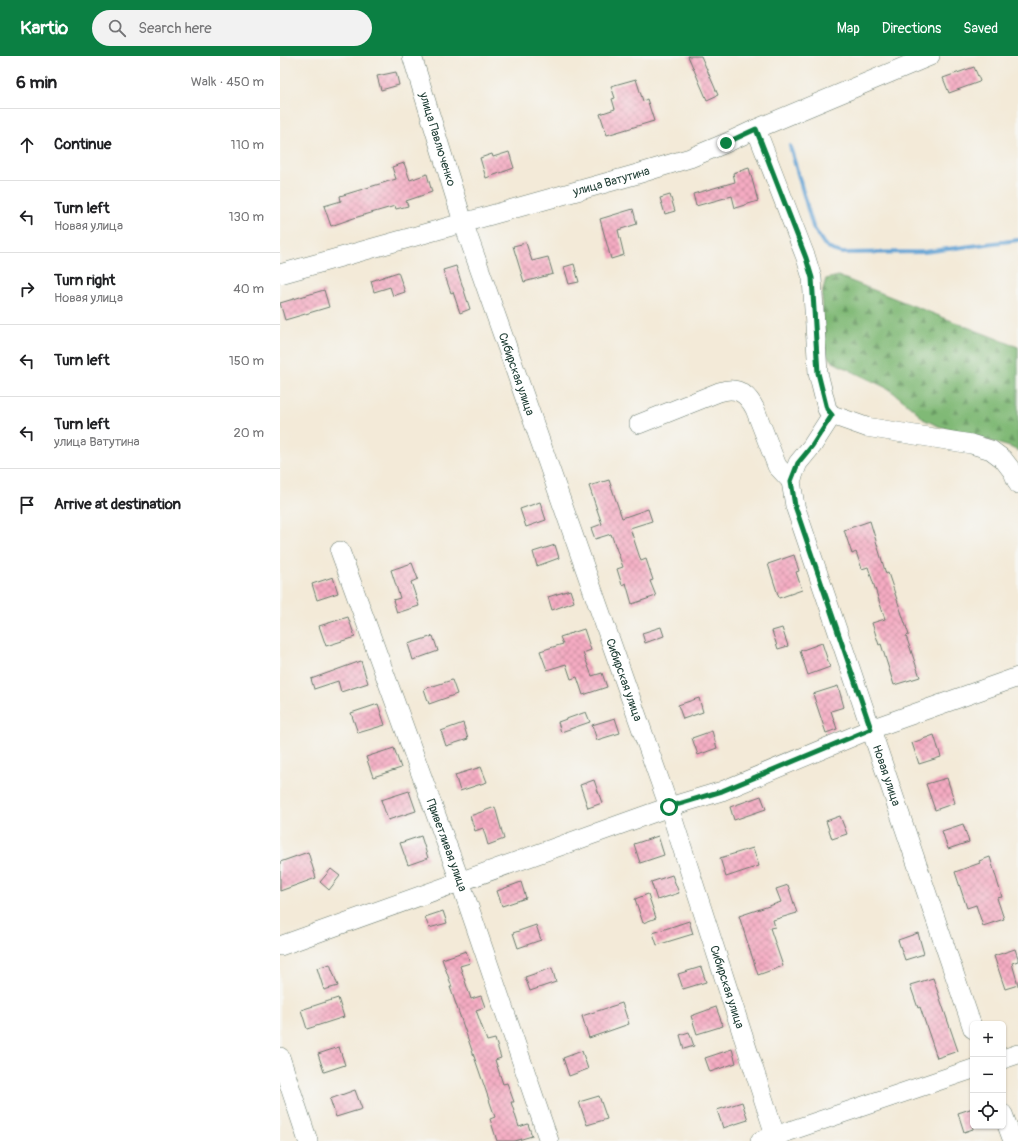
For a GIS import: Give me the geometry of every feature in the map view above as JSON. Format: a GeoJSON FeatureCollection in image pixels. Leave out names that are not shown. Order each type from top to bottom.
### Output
{"type":"FeatureCollection","features":[{"type":"Feature","properties":{"kind":"street","name":"улица Павлюченко"},"geometry":{"type":"LineString","coordinates":[[412,56],[463,222]]}},
{"type":"Feature","properties":{"kind":"street","name":"улица Ватутина"},"geometry":{"type":"LineString","coordinates":[[280,274],[690,158],[930,56]]}},
{"type":"Feature","properties":{"kind":"street"},"geometry":{"type":"LineString","coordinates":[[756,129],[806,258],[812,278],[818,373],[827,409],[832,415],[866,427],[971,444],[991,450],[1003,459],[1013,472],[1018,484]]}},
{"type":"Feature","properties":{"kind":"street","name":"Сибирская улица"},"geometry":{"type":"LineString","coordinates":[[463,222],[669,807],[771,1139]]}},
{"type":"Feature","properties":{"kind":"street"},"geometry":{"type":"LineString","coordinates":[[639,424],[727,389],[737,391],[744,394],[750,400],[755,409],[777,466],[791,481],[798,463],[812,446],[832,415]]}},
{"type":"Feature","properties":{"kind":"street","name":"Новая улица"},"geometry":{"type":"LineString","coordinates":[[791,481],[795,506],[970,1021]]}},
{"type":"Feature","properties":{"kind":"street","name":"Приветливая улица"},"geometry":{"type":"LineString","coordinates":[[340,551],[460,881],[549,1141]]}},
{"type":"Feature","properties":{"kind":"street"},"geometry":{"type":"LineString","coordinates":[[280,946],[669,807],[722,791],[871,729],[1018,677]]}},
{"type":"Feature","properties":{"kind":"street"},"geometry":{"type":"LineString","coordinates":[[1006,1058],[1018,1054]]}},
{"type":"Feature","properties":{"kind":"street"},"geometry":{"type":"LineString","coordinates":[[280,1057],[308,1141]]}},
{"type":"Feature","properties":{"kind":"street"},"geometry":{"type":"LineString","coordinates":[[771,1139],[970,1070]]}},
{"type":"Feature","properties":{"kind":"street"},"geometry":{"type":"LineString","coordinates":[[1006,1122],[1013,1141]]}},
{"type":"Feature","properties":{"kind":"green space"},"geometry":{"type":"Polygon","coordinates":[[[838,276],[1018,347],[1018,451],[1010,447],[938,426],[923,419],[915,410],[889,389],[833,362],[826,354],[821,312],[823,289],[826,279],[838,276]]]}},
{"type":"Feature","properties":{"kind":"building"},"geometry":{"type":"Polygon","coordinates":[[[688,56],[701,56],[718,95],[707,100],[688,56]]]}},
{"type":"Feature","properties":{"kind":"building"},"geometry":{"type":"Polygon","coordinates":[[[974,67],[980,81],[949,93],[943,78],[974,67]]]}},
{"type":"Feature","properties":{"kind":"building"},"geometry":{"type":"Polygon","coordinates":[[[396,72],[399,85],[381,90],[377,76],[396,72]]]}},
{"type":"Feature","properties":{"kind":"building"},"geometry":{"type":"Polygon","coordinates":[[[636,79],[643,101],[647,99],[654,121],[607,135],[600,114],[615,109],[612,99],[615,98],[611,86],[636,79]]]}},
{"type":"Feature","properties":{"kind":"building"},"geometry":{"type":"Polygon","coordinates":[[[509,152],[514,168],[486,178],[480,158],[492,154],[493,157],[509,152]]]}},
{"type":"Feature","properties":{"kind":"building"},"geometry":{"type":"Polygon","coordinates":[[[404,163],[410,180],[427,174],[432,192],[406,201],[408,206],[396,209],[395,206],[331,226],[324,206],[341,201],[340,196],[396,179],[392,167],[404,163]]]}},
{"type":"Feature","properties":{"kind":"building"},"geometry":{"type":"Polygon","coordinates":[[[749,168],[758,201],[735,208],[732,196],[696,206],[693,194],[735,182],[733,173],[749,168]]]}},
{"type":"Feature","properties":{"kind":"building"},"geometry":{"type":"Polygon","coordinates":[[[670,195],[675,211],[665,214],[660,198],[670,195]]]}},
{"type":"Feature","properties":{"kind":"building"},"geometry":{"type":"Polygon","coordinates":[[[633,209],[637,224],[618,230],[624,255],[611,259],[600,219],[633,209]]]}},
{"type":"Feature","properties":{"kind":"building"},"geometry":{"type":"Polygon","coordinates":[[[526,243],[532,261],[548,257],[553,274],[524,282],[513,246],[526,243]]]}},
{"type":"Feature","properties":{"kind":"building"},"geometry":{"type":"Polygon","coordinates":[[[574,264],[579,282],[569,284],[564,267],[574,264]]]}},
{"type":"Feature","properties":{"kind":"building"},"geometry":{"type":"Polygon","coordinates":[[[456,266],[470,309],[460,313],[453,292],[451,293],[443,270],[456,266]]]}},
{"type":"Feature","properties":{"kind":"building"},"geometry":{"type":"Polygon","coordinates":[[[398,272],[405,292],[393,296],[390,287],[374,292],[371,281],[398,272]]]}},
{"type":"Feature","properties":{"kind":"building"},"geometry":{"type":"Polygon","coordinates":[[[324,290],[329,307],[285,320],[280,303],[324,290]]]}},
{"type":"Feature","properties":{"kind":"building"},"geometry":{"type":"Polygon","coordinates":[[[609,480],[622,518],[648,509],[652,521],[630,528],[641,561],[646,559],[653,580],[650,581],[656,596],[632,604],[626,583],[622,585],[617,569],[623,567],[611,534],[595,539],[591,528],[602,524],[589,486],[609,480]]]}},
{"type":"Feature","properties":{"kind":"building"},"geometry":{"type":"Polygon","coordinates":[[[540,502],[546,520],[526,527],[520,509],[540,502]]]}},
{"type":"Feature","properties":{"kind":"building"},"geometry":{"type":"Polygon","coordinates":[[[870,521],[886,574],[888,573],[909,635],[906,636],[920,677],[894,685],[881,644],[879,645],[872,623],[885,619],[868,567],[862,569],[856,552],[852,554],[844,530],[870,521]]]}},
{"type":"Feature","properties":{"kind":"building"},"geometry":{"type":"Polygon","coordinates":[[[555,545],[559,558],[537,566],[533,552],[555,545]]]}},
{"type":"Feature","properties":{"kind":"building"},"geometry":{"type":"Polygon","coordinates":[[[794,555],[799,571],[796,572],[802,590],[779,598],[768,564],[794,555]]]}},
{"type":"Feature","properties":{"kind":"building"},"geometry":{"type":"Polygon","coordinates":[[[412,563],[418,579],[411,582],[419,606],[397,613],[393,600],[400,598],[391,570],[412,563]]]}},
{"type":"Feature","properties":{"kind":"building"},"geometry":{"type":"Polygon","coordinates":[[[333,577],[338,593],[317,600],[312,584],[333,577]]]}},
{"type":"Feature","properties":{"kind":"building"},"geometry":{"type":"Polygon","coordinates":[[[570,590],[574,602],[552,610],[548,597],[570,590]]]}},
{"type":"Feature","properties":{"kind":"building"},"geometry":{"type":"Polygon","coordinates":[[[348,617],[355,637],[326,646],[319,626],[348,617]]]}},
{"type":"Feature","properties":{"kind":"building"},"geometry":{"type":"Polygon","coordinates":[[[661,627],[664,636],[645,643],[642,633],[661,627]]]}},
{"type":"Feature","properties":{"kind":"building"},"geometry":{"type":"Polygon","coordinates":[[[782,628],[788,646],[778,649],[772,631],[782,628]]]}},
{"type":"Feature","properties":{"kind":"building"},"geometry":{"type":"Polygon","coordinates":[[[584,629],[591,650],[583,653],[592,676],[602,673],[607,687],[583,695],[577,677],[571,679],[566,664],[547,670],[540,651],[563,644],[560,637],[584,629]]]}},
{"type":"Feature","properties":{"kind":"building"},"geometry":{"type":"Polygon","coordinates":[[[433,636],[438,651],[413,660],[408,644],[433,636]]]}},
{"type":"Feature","properties":{"kind":"building"},"geometry":{"type":"Polygon","coordinates":[[[822,643],[830,667],[808,675],[800,651],[822,643]]]}},
{"type":"Feature","properties":{"kind":"building"},"geometry":{"type":"Polygon","coordinates":[[[361,661],[368,683],[341,692],[338,681],[314,689],[311,679],[361,661]]]}},
{"type":"Feature","properties":{"kind":"building"},"geometry":{"type":"Polygon","coordinates":[[[452,680],[457,694],[429,704],[424,689],[452,680]]]}},
{"type":"Feature","properties":{"kind":"building"},"geometry":{"type":"Polygon","coordinates":[[[838,686],[844,707],[831,711],[837,729],[826,733],[813,694],[838,686]]]}},
{"type":"Feature","properties":{"kind":"building"},"geometry":{"type":"Polygon","coordinates":[[[699,698],[703,712],[683,719],[678,705],[699,698]]]}},
{"type":"Feature","properties":{"kind":"building"},"geometry":{"type":"Polygon","coordinates":[[[378,704],[385,725],[358,733],[351,713],[378,704]]]}},
{"type":"Feature","properties":{"kind":"building"},"geometry":{"type":"Polygon","coordinates":[[[586,712],[590,722],[561,732],[558,722],[586,712]]]}},
{"type":"Feature","properties":{"kind":"building"},"geometry":{"type":"Polygon","coordinates":[[[615,718],[620,733],[597,740],[592,725],[615,718]]]}},
{"type":"Feature","properties":{"kind":"building"},"geometry":{"type":"Polygon","coordinates":[[[463,723],[468,739],[446,746],[441,731],[463,723]]]}},
{"type":"Feature","properties":{"kind":"building"},"geometry":{"type":"Polygon","coordinates":[[[712,731],[717,748],[698,755],[692,738],[712,731]]]}},
{"type":"Feature","properties":{"kind":"building"},"geometry":{"type":"Polygon","coordinates":[[[934,735],[941,757],[919,764],[912,743],[934,735]]]}},
{"type":"Feature","properties":{"kind":"building"},"geometry":{"type":"Polygon","coordinates":[[[394,748],[401,768],[373,777],[366,757],[394,748]]]}},
{"type":"Feature","properties":{"kind":"building"},"geometry":{"type":"Polygon","coordinates":[[[481,767],[487,782],[460,791],[455,775],[481,767]]]}},
{"type":"Feature","properties":{"kind":"building"},"geometry":{"type":"Polygon","coordinates":[[[947,778],[955,803],[935,810],[926,784],[947,778]]]}},
{"type":"Feature","properties":{"kind":"building"},"geometry":{"type":"Polygon","coordinates":[[[594,780],[602,803],[588,808],[580,785],[594,780]]]}},
{"type":"Feature","properties":{"kind":"building"},"geometry":{"type":"Polygon","coordinates":[[[409,791],[416,811],[388,820],[381,800],[409,791]]]}},
{"type":"Feature","properties":{"kind":"building"},"geometry":{"type":"Polygon","coordinates":[[[761,796],[766,809],[734,820],[730,807],[761,796]]]}},
{"type":"Feature","properties":{"kind":"building"},"geometry":{"type":"Polygon","coordinates":[[[495,807],[504,839],[488,845],[483,828],[475,831],[470,816],[495,807]]]}},
{"type":"Feature","properties":{"kind":"building"},"geometry":{"type":"Polygon","coordinates":[[[840,816],[847,834],[832,839],[826,821],[840,816]]]}},
{"type":"Feature","properties":{"kind":"building"},"geometry":{"type":"Polygon","coordinates":[[[963,824],[969,842],[948,849],[942,831],[963,824]]]}},
{"type":"Feature","properties":{"kind":"building"},"geometry":{"type":"Polygon","coordinates":[[[421,836],[428,858],[408,865],[400,843],[421,836]]]}},
{"type":"Feature","properties":{"kind":"building"},"geometry":{"type":"Polygon","coordinates":[[[658,836],[664,855],[640,863],[634,844],[658,836]]]}},
{"type":"Feature","properties":{"kind":"building"},"geometry":{"type":"Polygon","coordinates":[[[753,848],[759,866],[726,877],[720,858],[753,848]]]}},
{"type":"Feature","properties":{"kind":"building"},"geometry":{"type":"Polygon","coordinates":[[[308,852],[316,878],[280,891],[280,862],[308,852]]]}},
{"type":"Feature","properties":{"kind":"building"},"geometry":{"type":"Polygon","coordinates":[[[990,857],[1002,897],[997,898],[1004,919],[983,926],[976,905],[967,908],[955,872],[980,863],[979,861],[990,857]]]}},
{"type":"Feature","properties":{"kind":"building"},"geometry":{"type":"Polygon","coordinates":[[[331,869],[340,876],[329,890],[320,882],[331,869]]]}},
{"type":"Feature","properties":{"kind":"building"},"geometry":{"type":"Polygon","coordinates":[[[672,875],[679,893],[657,900],[651,882],[672,875]]]}},
{"type":"Feature","properties":{"kind":"building"},"geometry":{"type":"Polygon","coordinates":[[[521,882],[526,898],[502,906],[497,891],[521,882]]]}},
{"type":"Feature","properties":{"kind":"building"},"geometry":{"type":"Polygon","coordinates":[[[788,885],[797,913],[773,920],[775,927],[770,928],[783,966],[758,975],[739,916],[781,902],[776,889],[788,885]]]}},
{"type":"Feature","properties":{"kind":"building"},"geometry":{"type":"Polygon","coordinates":[[[648,894],[656,918],[643,923],[635,899],[648,894]]]}},
{"type":"Feature","properties":{"kind":"building"},"geometry":{"type":"Polygon","coordinates":[[[443,911],[447,923],[429,928],[425,917],[443,911]]]}},
{"type":"Feature","properties":{"kind":"building"},"geometry":{"type":"Polygon","coordinates":[[[689,921],[693,934],[657,945],[653,933],[689,921]]]}},
{"type":"Feature","properties":{"kind":"building"},"geometry":{"type":"Polygon","coordinates":[[[536,925],[541,940],[518,948],[513,933],[536,925]]]}},
{"type":"Feature","properties":{"kind":"building"},"geometry":{"type":"Polygon","coordinates":[[[918,933],[924,954],[905,960],[898,940],[918,933]]]}},
{"type":"Feature","properties":{"kind":"building"},"geometry":{"type":"Polygon","coordinates":[[[1015,949],[1018,961],[1012,963],[1018,985],[1005,989],[994,956],[1015,949]]]}},
{"type":"Feature","properties":{"kind":"building"},"geometry":{"type":"Polygon","coordinates":[[[466,951],[470,963],[460,966],[471,999],[481,996],[485,1007],[476,1010],[487,1041],[495,1039],[501,1058],[495,1060],[503,1084],[507,1083],[514,1102],[511,1102],[519,1127],[528,1124],[532,1136],[515,1141],[497,1141],[490,1119],[495,1117],[450,987],[452,987],[442,959],[466,951]]]}},
{"type":"Feature","properties":{"kind":"building"},"geometry":{"type":"Polygon","coordinates":[[[330,964],[338,986],[324,990],[317,968],[330,964]]]}},
{"type":"Feature","properties":{"kind":"building"},"geometry":{"type":"Polygon","coordinates":[[[701,967],[706,982],[683,989],[678,974],[701,967]]]}},
{"type":"Feature","properties":{"kind":"building"},"geometry":{"type":"Polygon","coordinates":[[[552,968],[556,982],[530,991],[525,977],[552,968]]]}},
{"type":"Feature","properties":{"kind":"building"},"geometry":{"type":"Polygon","coordinates":[[[933,978],[958,1051],[937,1058],[920,1007],[918,1008],[910,985],[933,978]]]}},
{"type":"Feature","properties":{"kind":"building"},"geometry":{"type":"Polygon","coordinates":[[[338,998],[344,1017],[307,1029],[301,1010],[338,998]]]}},
{"type":"Feature","properties":{"kind":"building"},"geometry":{"type":"Polygon","coordinates":[[[622,1003],[629,1024],[589,1038],[582,1016],[622,1003]]]}},
{"type":"Feature","properties":{"kind":"building"},"geometry":{"type":"Polygon","coordinates":[[[716,1007],[723,1026],[697,1034],[691,1016],[716,1007]]]}},
{"type":"Feature","properties":{"kind":"building"},"geometry":{"type":"Polygon","coordinates":[[[689,1032],[694,1046],[684,1049],[680,1035],[689,1032]]]}},
{"type":"Feature","properties":{"kind":"building"},"geometry":{"type":"Polygon","coordinates":[[[339,1047],[345,1065],[324,1072],[318,1054],[339,1047]]]}},
{"type":"Feature","properties":{"kind":"building"},"geometry":{"type":"Polygon","coordinates":[[[732,1049],[736,1063],[710,1072],[705,1058],[732,1049]]]}},
{"type":"Feature","properties":{"kind":"building"},"geometry":{"type":"Polygon","coordinates":[[[582,1051],[588,1069],[569,1076],[563,1058],[582,1051]]]}},
{"type":"Feature","properties":{"kind":"building"},"geometry":{"type":"Polygon","coordinates":[[[355,1090],[362,1109],[336,1117],[330,1099],[355,1090]]]}},
{"type":"Feature","properties":{"kind":"building"},"geometry":{"type":"Polygon","coordinates":[[[599,1096],[607,1119],[587,1125],[579,1102],[599,1096]]]}},
{"type":"Feature","properties":{"kind":"building"},"geometry":{"type":"Polygon","coordinates":[[[742,1102],[748,1120],[723,1128],[717,1110],[742,1102]]]}},
{"type":"Feature","properties":{"kind":"building"},"geometry":{"type":"Polygon","coordinates":[[[970,1109],[970,1129],[973,1129],[964,1132],[958,1113],[970,1109]]]}},
{"type":"Feature","properties":{"kind":"waterway"},"geometry":{"type":"LineString","coordinates":[[790,146],[813,227],[824,244],[832,250],[842,253],[924,252],[1018,240]]}},
{"type":"Feature","properties":{"kind":"route"},"geometry":{"type":"LineString","coordinates":[[669,807],[722,791],[871,729],[795,506],[791,481],[798,463],[812,446],[832,415],[827,409],[818,373],[812,278],[806,258],[756,129],[726,143]]}}]}
